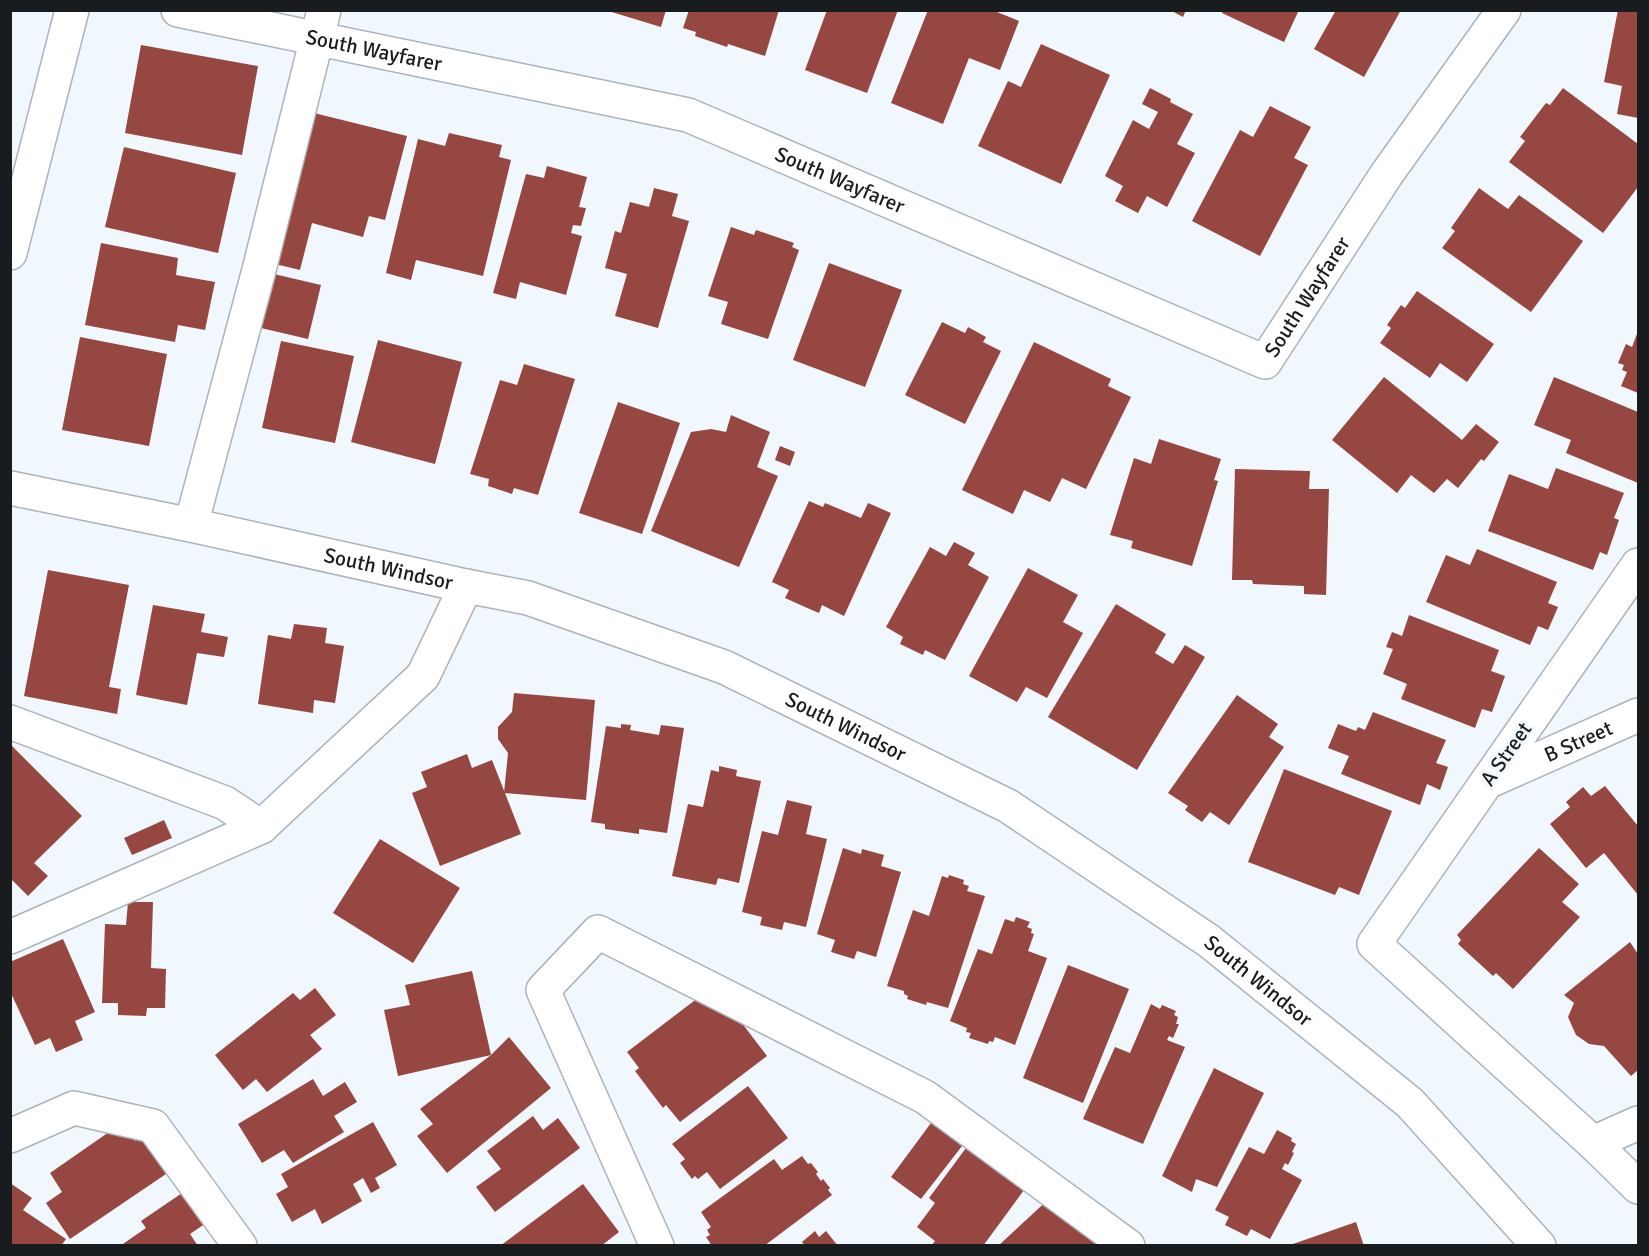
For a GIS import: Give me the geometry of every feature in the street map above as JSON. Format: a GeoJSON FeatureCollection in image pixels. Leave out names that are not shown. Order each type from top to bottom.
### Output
{"type":"FeatureCollection","features":[{"type":"Feature","properties":{"kind":"street"},"geometry":{"type":"LineString","coordinates":[[10,253],[72,10]]}},
{"type":"Feature","properties":{"kind":"street","name":"South Wayfarer"},"geometry":{"type":"LineString","coordinates":[[178,10],[320,25],[688,115],[1265,362],[1386,175],[1504,10]]}},
{"type":"Feature","properties":{"kind":"street"},"geometry":{"type":"LineString","coordinates":[[191,525],[259,270],[320,25]]}},
{"type":"Feature","properties":{"kind":"street","name":"South Windsor"},"geometry":{"type":"LineString","coordinates":[[11,491],[191,525],[528,598],[724,667],[1008,806],[1209,941],[1410,1103],[1539,1245]]}},
{"type":"Feature","properties":{"kind":"street","name":"A Street"},"geometry":{"type":"LineString","coordinates":[[1593,1143],[1374,944],[1638,565]]}},
{"type":"Feature","properties":{"kind":"street"},"geometry":{"type":"LineString","coordinates":[[10,937],[261,826],[423,676],[466,586]]}},
{"type":"Feature","properties":{"kind":"street","name":"B Street"},"geometry":{"type":"LineString","coordinates":[[1487,782],[1638,715]]}},
{"type":"Feature","properties":{"kind":"street"},"geometry":{"type":"LineString","coordinates":[[10,722],[225,802],[261,826]]}},
{"type":"Feature","properties":{"kind":"street"},"geometry":{"type":"LineString","coordinates":[[657,1245],[543,990],[598,932],[925,1097],[1128,1245]]}},
{"type":"Feature","properties":{"kind":"street"},"geometry":{"type":"LineString","coordinates":[[10,1136],[74,1107],[153,1126],[240,1245]]}},
{"type":"Feature","properties":{"kind":"street"},"geometry":{"type":"LineString","coordinates":[[1638,1123],[1593,1143],[1638,1187]]}},
{"type":"Feature","properties":{"kind":"building"},"geometry":{"type":"Polygon","coordinates":[[[605,10],[666,10],[661,27],[605,10]]]}},
{"type":"Feature","properties":{"kind":"building"},"geometry":{"type":"Polygon","coordinates":[[[689,10],[779,10],[765,56],[695,36],[696,32],[683,28],[689,10]]]}},
{"type":"Feature","properties":{"kind":"building"},"geometry":{"type":"Polygon","coordinates":[[[827,10],[898,10],[867,93],[805,70],[827,10]]]}},
{"type":"Feature","properties":{"kind":"building"},"geometry":{"type":"Polygon","coordinates":[[[928,10],[992,10],[1019,21],[1000,70],[969,58],[943,124],[891,103],[928,10]]]}},
{"type":"Feature","properties":{"kind":"building"},"geometry":{"type":"Polygon","coordinates":[[[1170,10],[1186,10],[1183,17],[1170,10]]]}},
{"type":"Feature","properties":{"kind":"building"},"geometry":{"type":"Polygon","coordinates":[[[1223,10],[1299,10],[1284,42],[1222,13],[1223,10]]]}},
{"type":"Feature","properties":{"kind":"building"},"geometry":{"type":"Polygon","coordinates":[[[1336,10],[1401,10],[1364,77],[1314,49],[1336,10]]]}},
{"type":"Feature","properties":{"kind":"building"},"geometry":{"type":"Polygon","coordinates":[[[1618,10],[1638,10],[1638,118],[1617,114],[1622,86],[1604,82],[1618,10]]]}},
{"type":"Feature","properties":{"kind":"building"},"geometry":{"type":"Polygon","coordinates":[[[1041,44],[1110,75],[1061,184],[978,146],[1008,81],[1021,87],[1041,44]]]}},
{"type":"Feature","properties":{"kind":"building"},"geometry":{"type":"Polygon","coordinates":[[[141,45],[258,66],[242,155],[125,133],[141,45]]]}},
{"type":"Feature","properties":{"kind":"building"},"geometry":{"type":"Polygon","coordinates":[[[1150,88],[1193,114],[1177,144],[1195,153],[1167,207],[1147,196],[1138,213],[1115,201],[1123,186],[1105,176],[1133,120],[1149,129],[1158,112],[1142,104],[1150,88]]]}},
{"type":"Feature","properties":{"kind":"building"},"geometry":{"type":"Polygon","coordinates":[[[1563,88],[1638,144],[1638,187],[1603,233],[1509,162],[1525,141],[1520,137],[1546,103],[1550,105],[1563,88]]]}},
{"type":"Feature","properties":{"kind":"building"},"geometry":{"type":"Polygon","coordinates":[[[1270,106],[1311,127],[1294,158],[1308,165],[1260,256],[1192,221],[1240,130],[1253,137],[1270,106]]]}},
{"type":"Feature","properties":{"kind":"building"},"geometry":{"type":"Polygon","coordinates":[[[314,113],[407,136],[385,220],[369,216],[363,237],[312,223],[300,270],[275,264],[314,113]]]}},
{"type":"Feature","properties":{"kind":"building"},"geometry":{"type":"Polygon","coordinates":[[[449,133],[502,145],[499,157],[511,160],[483,276],[416,260],[411,280],[386,273],[418,139],[445,146],[449,133]]]}},
{"type":"Feature","properties":{"kind":"building"},"geometry":{"type":"Polygon","coordinates":[[[124,147],[236,173],[218,253],[105,227],[124,147]]]}},
{"type":"Feature","properties":{"kind":"building"},"geometry":{"type":"Polygon","coordinates":[[[547,166],[587,177],[579,207],[586,208],[581,226],[573,225],[571,233],[582,236],[566,295],[520,282],[516,299],[493,293],[526,174],[544,178],[547,166]]]}},
{"type":"Feature","properties":{"kind":"building"},"geometry":{"type":"Polygon","coordinates":[[[654,188],[678,194],[672,216],[689,221],[658,328],[615,316],[627,274],[605,268],[615,231],[621,233],[630,202],[649,207],[654,188]]]}},
{"type":"Feature","properties":{"kind":"building"},"geometry":{"type":"Polygon","coordinates":[[[1479,188],[1508,209],[1519,195],[1583,241],[1531,312],[1442,248],[1455,231],[1451,228],[1479,188]]]}},
{"type":"Feature","properties":{"kind":"building"},"geometry":{"type":"Polygon","coordinates":[[[731,227],[754,235],[756,230],[794,243],[792,247],[799,250],[768,339],[721,324],[728,302],[708,296],[731,227]]]}},
{"type":"Feature","properties":{"kind":"building"},"geometry":{"type":"Polygon","coordinates":[[[101,243],[178,258],[176,275],[215,282],[205,330],[178,325],[175,342],[85,325],[101,243]]]}},
{"type":"Feature","properties":{"kind":"building"},"geometry":{"type":"Polygon","coordinates":[[[829,263],[902,290],[865,387],[793,360],[829,263]]]}},
{"type":"Feature","properties":{"kind":"building"},"geometry":{"type":"Polygon","coordinates":[[[274,274],[321,285],[308,339],[261,328],[274,274]]]}},
{"type":"Feature","properties":{"kind":"building"},"geometry":{"type":"Polygon","coordinates":[[[1417,291],[1494,344],[1467,382],[1440,363],[1430,378],[1380,343],[1391,328],[1387,325],[1401,305],[1405,308],[1417,291]]]}},
{"type":"Feature","properties":{"kind":"building"},"geometry":{"type":"Polygon","coordinates":[[[942,322],[965,333],[968,327],[986,337],[983,342],[1001,351],[965,424],[905,395],[942,322]]]}},
{"type":"Feature","properties":{"kind":"building"},"geometry":{"type":"Polygon","coordinates":[[[1638,331],[1638,393],[1621,386],[1627,372],[1622,370],[1624,365],[1618,363],[1626,344],[1632,347],[1638,331]]]}},
{"type":"Feature","properties":{"kind":"building"},"geometry":{"type":"Polygon","coordinates":[[[80,337],[167,354],[149,446],[62,430],[80,337]]]}},
{"type":"Feature","properties":{"kind":"building"},"geometry":{"type":"Polygon","coordinates":[[[378,340],[462,362],[435,464],[351,442],[378,340]]]}},
{"type":"Feature","properties":{"kind":"building"},"geometry":{"type":"Polygon","coordinates":[[[281,341],[354,356],[335,443],[262,428],[281,341]]]}},
{"type":"Feature","properties":{"kind":"building"},"geometry":{"type":"Polygon","coordinates":[[[1034,342],[1111,379],[1108,386],[1131,397],[1086,489],[1062,478],[1050,502],[1024,490],[1013,514],[962,490],[1034,342]]]}},
{"type":"Feature","properties":{"kind":"building"},"geometry":{"type":"Polygon","coordinates":[[[524,364],[575,379],[538,495],[514,488],[512,494],[488,486],[489,479],[470,474],[500,380],[517,385],[524,364]]]}},
{"type":"Feature","properties":{"kind":"building"},"geometry":{"type":"Polygon","coordinates":[[[1384,377],[1462,440],[1476,424],[1499,442],[1484,461],[1481,459],[1458,488],[1447,479],[1434,493],[1411,475],[1397,493],[1332,440],[1384,377]]]}},
{"type":"Feature","properties":{"kind":"building"},"geometry":{"type":"Polygon","coordinates":[[[1554,377],[1638,412],[1638,483],[1566,453],[1571,440],[1534,425],[1554,377]]]}},
{"type":"Feature","properties":{"kind":"building"},"geometry":{"type":"Polygon","coordinates":[[[618,402],[680,423],[642,534],[579,513],[618,402]]]}},
{"type":"Feature","properties":{"kind":"building"},"geometry":{"type":"Polygon","coordinates":[[[731,415],[770,432],[757,467],[778,476],[739,567],[651,531],[691,432],[711,429],[726,432],[731,415]]]}},
{"type":"Feature","properties":{"kind":"building"},"geometry":{"type":"Polygon","coordinates":[[[1159,439],[1221,459],[1214,480],[1218,481],[1192,566],[1131,548],[1133,541],[1110,535],[1134,458],[1151,464],[1159,439]]]}},
{"type":"Feature","properties":{"kind":"building"},"geometry":{"type":"Polygon","coordinates":[[[780,446],[795,452],[790,466],[775,460],[780,446]]]}},
{"type":"Feature","properties":{"kind":"building"},"geometry":{"type":"Polygon","coordinates":[[[1556,468],[1624,493],[1614,518],[1619,520],[1607,555],[1600,552],[1593,570],[1488,531],[1509,474],[1548,489],[1556,468]]]}},
{"type":"Feature","properties":{"kind":"building"},"geometry":{"type":"Polygon","coordinates":[[[1235,469],[1310,471],[1309,489],[1329,489],[1326,595],[1304,594],[1304,586],[1253,584],[1252,580],[1232,580],[1235,469]]]}},
{"type":"Feature","properties":{"kind":"building"},"geometry":{"type":"Polygon","coordinates":[[[809,501],[823,507],[825,503],[861,518],[868,503],[891,513],[844,616],[822,605],[819,613],[785,598],[789,590],[772,582],[809,501]]]}},
{"type":"Feature","properties":{"kind":"building"},"geometry":{"type":"Polygon","coordinates":[[[954,542],[975,553],[968,565],[989,577],[945,660],[925,650],[923,655],[900,644],[903,637],[886,627],[930,547],[946,556],[954,542]]]}},
{"type":"Feature","properties":{"kind":"building"},"geometry":{"type":"Polygon","coordinates":[[[1477,549],[1557,582],[1548,603],[1558,607],[1548,630],[1538,626],[1530,645],[1426,602],[1446,555],[1470,565],[1477,549]]]}},
{"type":"Feature","properties":{"kind":"building"},"geometry":{"type":"Polygon","coordinates":[[[1028,568],[1078,595],[1063,622],[1083,633],[1047,698],[1026,687],[1017,702],[969,676],[1028,568]]]}},
{"type":"Feature","properties":{"kind":"building"},"geometry":{"type":"Polygon","coordinates":[[[48,570],[129,585],[109,687],[121,689],[117,714],[24,696],[48,570]]]}},
{"type":"Feature","properties":{"kind":"building"},"geometry":{"type":"Polygon","coordinates":[[[1116,604],[1166,634],[1155,653],[1173,664],[1185,645],[1205,657],[1137,770],[1048,717],[1116,604]]]}},
{"type":"Feature","properties":{"kind":"building"},"geometry":{"type":"Polygon","coordinates":[[[153,605],[205,614],[201,632],[228,637],[224,657],[197,653],[187,705],[136,695],[153,605]]]}},
{"type":"Feature","properties":{"kind":"building"},"geometry":{"type":"Polygon","coordinates":[[[1409,615],[1499,650],[1491,671],[1505,676],[1492,712],[1482,709],[1475,728],[1401,699],[1407,684],[1383,674],[1393,649],[1386,647],[1392,632],[1402,636],[1409,615]]]}},
{"type":"Feature","properties":{"kind":"building"},"geometry":{"type":"Polygon","coordinates":[[[294,624],[327,628],[325,643],[344,646],[335,703],[314,700],[313,713],[258,704],[268,635],[291,639],[294,624]]]}},
{"type":"Feature","properties":{"kind":"building"},"geometry":{"type":"Polygon","coordinates":[[[514,693],[595,700],[586,800],[504,793],[508,753],[498,739],[498,727],[512,712],[514,693]]]}},
{"type":"Feature","properties":{"kind":"building"},"geometry":{"type":"Polygon","coordinates":[[[1237,695],[1278,724],[1269,737],[1284,747],[1229,825],[1210,812],[1202,822],[1185,810],[1188,806],[1168,793],[1237,695]]]}},
{"type":"Feature","properties":{"kind":"building"},"geometry":{"type":"Polygon","coordinates":[[[1373,712],[1446,740],[1436,763],[1448,767],[1440,790],[1427,784],[1420,805],[1341,774],[1349,756],[1328,748],[1338,724],[1356,731],[1358,727],[1365,730],[1373,712]]]}},
{"type":"Feature","properties":{"kind":"building"},"geometry":{"type":"Polygon","coordinates":[[[621,724],[631,725],[630,730],[659,735],[661,725],[684,728],[667,833],[639,829],[639,834],[605,829],[605,824],[591,822],[606,726],[621,728],[621,724]]]}},
{"type":"Feature","properties":{"kind":"building"},"geometry":{"type":"Polygon","coordinates":[[[10,744],[82,816],[34,863],[48,876],[28,896],[10,878],[10,744]]]}},
{"type":"Feature","properties":{"kind":"building"},"geometry":{"type":"Polygon","coordinates":[[[467,754],[472,768],[492,760],[521,834],[440,866],[412,793],[427,787],[421,772],[467,754]]]}},
{"type":"Feature","properties":{"kind":"building"},"geometry":{"type":"Polygon","coordinates":[[[719,766],[737,770],[736,776],[761,781],[739,883],[718,878],[716,885],[672,876],[688,804],[703,807],[711,770],[719,772],[719,766]]]}},
{"type":"Feature","properties":{"kind":"building"},"geometry":{"type":"Polygon","coordinates":[[[1284,769],[1392,811],[1359,895],[1339,887],[1335,895],[1248,862],[1284,769]]]}},
{"type":"Feature","properties":{"kind":"building"},"geometry":{"type":"Polygon","coordinates":[[[1605,786],[1638,826],[1638,895],[1604,853],[1586,868],[1550,824],[1570,807],[1566,802],[1583,787],[1591,796],[1605,786]]]}},
{"type":"Feature","properties":{"kind":"building"},"geometry":{"type":"Polygon","coordinates":[[[787,800],[812,806],[806,834],[827,839],[806,927],[784,922],[782,930],[760,925],[762,917],[742,912],[762,831],[778,835],[787,800]]]}},
{"type":"Feature","properties":{"kind":"building"},"geometry":{"type":"Polygon","coordinates":[[[164,820],[172,838],[132,855],[124,838],[164,820]]]}},
{"type":"Feature","properties":{"kind":"building"},"geometry":{"type":"Polygon","coordinates":[[[380,839],[460,888],[413,963],[333,913],[380,839]]]}},
{"type":"Feature","properties":{"kind":"building"},"geometry":{"type":"Polygon","coordinates":[[[843,848],[861,854],[862,849],[884,855],[881,866],[901,872],[876,957],[857,951],[854,959],[831,952],[835,940],[817,934],[843,848]]]}},
{"type":"Feature","properties":{"kind":"building"},"geometry":{"type":"Polygon","coordinates":[[[1539,848],[1579,884],[1562,902],[1580,917],[1513,989],[1496,973],[1493,976],[1458,944],[1461,940],[1457,935],[1539,848]]]}},
{"type":"Feature","properties":{"kind":"building"},"geometry":{"type":"Polygon","coordinates":[[[949,875],[964,880],[963,884],[969,886],[967,891],[985,896],[948,1008],[907,999],[908,996],[904,994],[904,991],[887,986],[913,910],[929,916],[942,876],[948,878],[949,875]]]}},
{"type":"Feature","properties":{"kind":"building"},"geometry":{"type":"Polygon","coordinates":[[[128,902],[153,902],[151,968],[166,969],[165,1008],[147,1008],[146,1016],[118,1015],[118,1003],[102,1003],[105,924],[126,925],[128,902]]]}},
{"type":"Feature","properties":{"kind":"building"},"geometry":{"type":"Polygon","coordinates":[[[1016,917],[1030,922],[1027,927],[1032,929],[1031,933],[1034,934],[1028,951],[1047,958],[1015,1045],[995,1037],[993,1042],[989,1041],[988,1044],[969,1038],[971,1033],[966,1032],[967,1028],[950,1021],[978,949],[992,954],[1005,919],[1014,922],[1016,917]]]}},
{"type":"Feature","properties":{"kind":"building"},"geometry":{"type":"Polygon","coordinates":[[[63,939],[95,1012],[75,1021],[83,1040],[56,1052],[50,1038],[35,1045],[10,991],[10,962],[63,939]]]}},
{"type":"Feature","properties":{"kind":"building"},"geometry":{"type":"Polygon","coordinates":[[[1630,942],[1638,954],[1638,1070],[1631,1076],[1604,1046],[1589,1044],[1576,1035],[1568,1017],[1574,1003],[1564,995],[1630,942]]]}},
{"type":"Feature","properties":{"kind":"building"},"geometry":{"type":"Polygon","coordinates":[[[1068,965],[1129,989],[1083,1103],[1023,1078],[1068,965]]]}},
{"type":"Feature","properties":{"kind":"building"},"geometry":{"type":"Polygon","coordinates":[[[472,971],[491,1055],[398,1076],[384,1010],[410,1005],[405,985],[472,971]]]}},
{"type":"Feature","properties":{"kind":"building"},"geometry":{"type":"Polygon","coordinates":[[[315,988],[336,1015],[310,1035],[322,1049],[267,1092],[256,1079],[243,1090],[215,1055],[293,993],[300,1000],[315,988]]]}},
{"type":"Feature","properties":{"kind":"building"},"geometry":{"type":"Polygon","coordinates":[[[707,991],[741,1022],[767,1056],[680,1122],[666,1105],[663,1108],[635,1071],[639,1068],[627,1052],[707,991]]]}},
{"type":"Feature","properties":{"kind":"building"},"geometry":{"type":"Polygon","coordinates":[[[1151,1004],[1160,1009],[1162,1005],[1176,1011],[1174,1015],[1178,1017],[1176,1024],[1179,1024],[1173,1038],[1169,1036],[1167,1040],[1185,1047],[1143,1144],[1083,1119],[1115,1047],[1130,1053],[1151,1004]]]}},
{"type":"Feature","properties":{"kind":"building"},"geometry":{"type":"Polygon","coordinates":[[[509,1037],[551,1088],[447,1173],[417,1136],[433,1124],[420,1109],[491,1055],[509,1037]]]}},
{"type":"Feature","properties":{"kind":"building"},"geometry":{"type":"Polygon","coordinates":[[[1214,1068],[1264,1093],[1217,1187],[1196,1179],[1192,1192],[1162,1176],[1214,1068]]]}},
{"type":"Feature","properties":{"kind":"building"},"geometry":{"type":"Polygon","coordinates":[[[313,1079],[323,1096],[345,1082],[357,1102],[334,1116],[344,1132],[293,1163],[284,1150],[262,1163],[238,1124],[313,1079]]]}},
{"type":"Feature","properties":{"kind":"building"},"geometry":{"type":"Polygon","coordinates":[[[748,1086],[788,1138],[720,1189],[707,1172],[698,1179],[695,1176],[692,1179],[680,1163],[685,1159],[672,1144],[748,1086]]]}},
{"type":"Feature","properties":{"kind":"building"},"geometry":{"type":"Polygon","coordinates":[[[533,1116],[543,1130],[558,1118],[580,1148],[495,1212],[476,1187],[501,1169],[487,1151],[533,1116]]]}},
{"type":"Feature","properties":{"kind":"building"},"geometry":{"type":"Polygon","coordinates":[[[373,1122],[397,1165],[375,1178],[380,1188],[371,1193],[363,1178],[353,1184],[362,1201],[322,1224],[315,1209],[292,1222],[276,1194],[288,1187],[281,1174],[373,1122]]]}},
{"type":"Feature","properties":{"kind":"building"},"geometry":{"type":"Polygon","coordinates":[[[122,1123],[135,1141],[140,1137],[166,1174],[70,1239],[46,1203],[62,1192],[50,1173],[122,1123]]]}},
{"type":"Feature","properties":{"kind":"building"},"geometry":{"type":"Polygon","coordinates":[[[931,1123],[962,1146],[921,1199],[891,1177],[931,1123]]]}},
{"type":"Feature","properties":{"kind":"building"},"geometry":{"type":"Polygon","coordinates":[[[1277,1130],[1292,1138],[1291,1141],[1296,1144],[1288,1165],[1285,1163],[1282,1169],[1302,1180],[1270,1239],[1251,1229],[1247,1236],[1225,1225],[1229,1217],[1215,1210],[1249,1147],[1264,1154],[1277,1130]]]}},
{"type":"Feature","properties":{"kind":"building"},"geometry":{"type":"Polygon","coordinates":[[[966,1148],[990,1166],[993,1161],[1013,1176],[1011,1181],[1024,1190],[983,1246],[931,1246],[935,1241],[917,1227],[935,1203],[929,1198],[966,1148]]]}},
{"type":"Feature","properties":{"kind":"building"},"geometry":{"type":"Polygon","coordinates":[[[802,1156],[818,1172],[816,1174],[830,1188],[828,1190],[832,1195],[764,1246],[712,1246],[706,1237],[710,1235],[707,1230],[711,1227],[701,1212],[774,1159],[782,1170],[802,1156]]]}},
{"type":"Feature","properties":{"kind":"building"},"geometry":{"type":"Polygon","coordinates":[[[10,1183],[32,1198],[23,1210],[66,1239],[61,1246],[10,1246],[10,1183]]]}},
{"type":"Feature","properties":{"kind":"building"},"geometry":{"type":"Polygon","coordinates":[[[583,1184],[619,1232],[601,1246],[500,1246],[583,1184]]]}},
{"type":"Feature","properties":{"kind":"building"},"geometry":{"type":"Polygon","coordinates":[[[188,1189],[209,1221],[190,1234],[198,1246],[120,1246],[146,1228],[141,1221],[188,1189]]]}},
{"type":"Feature","properties":{"kind":"building"},"geometry":{"type":"Polygon","coordinates":[[[1051,1197],[1101,1241],[1096,1246],[998,1246],[1051,1197]]]}},
{"type":"Feature","properties":{"kind":"building"},"geometry":{"type":"Polygon","coordinates":[[[1356,1222],[1364,1246],[1290,1246],[1290,1245],[1356,1222]]]}},
{"type":"Feature","properties":{"kind":"building"},"geometry":{"type":"Polygon","coordinates":[[[815,1231],[819,1237],[826,1231],[838,1246],[805,1246],[802,1242],[815,1231]]]}}]}
